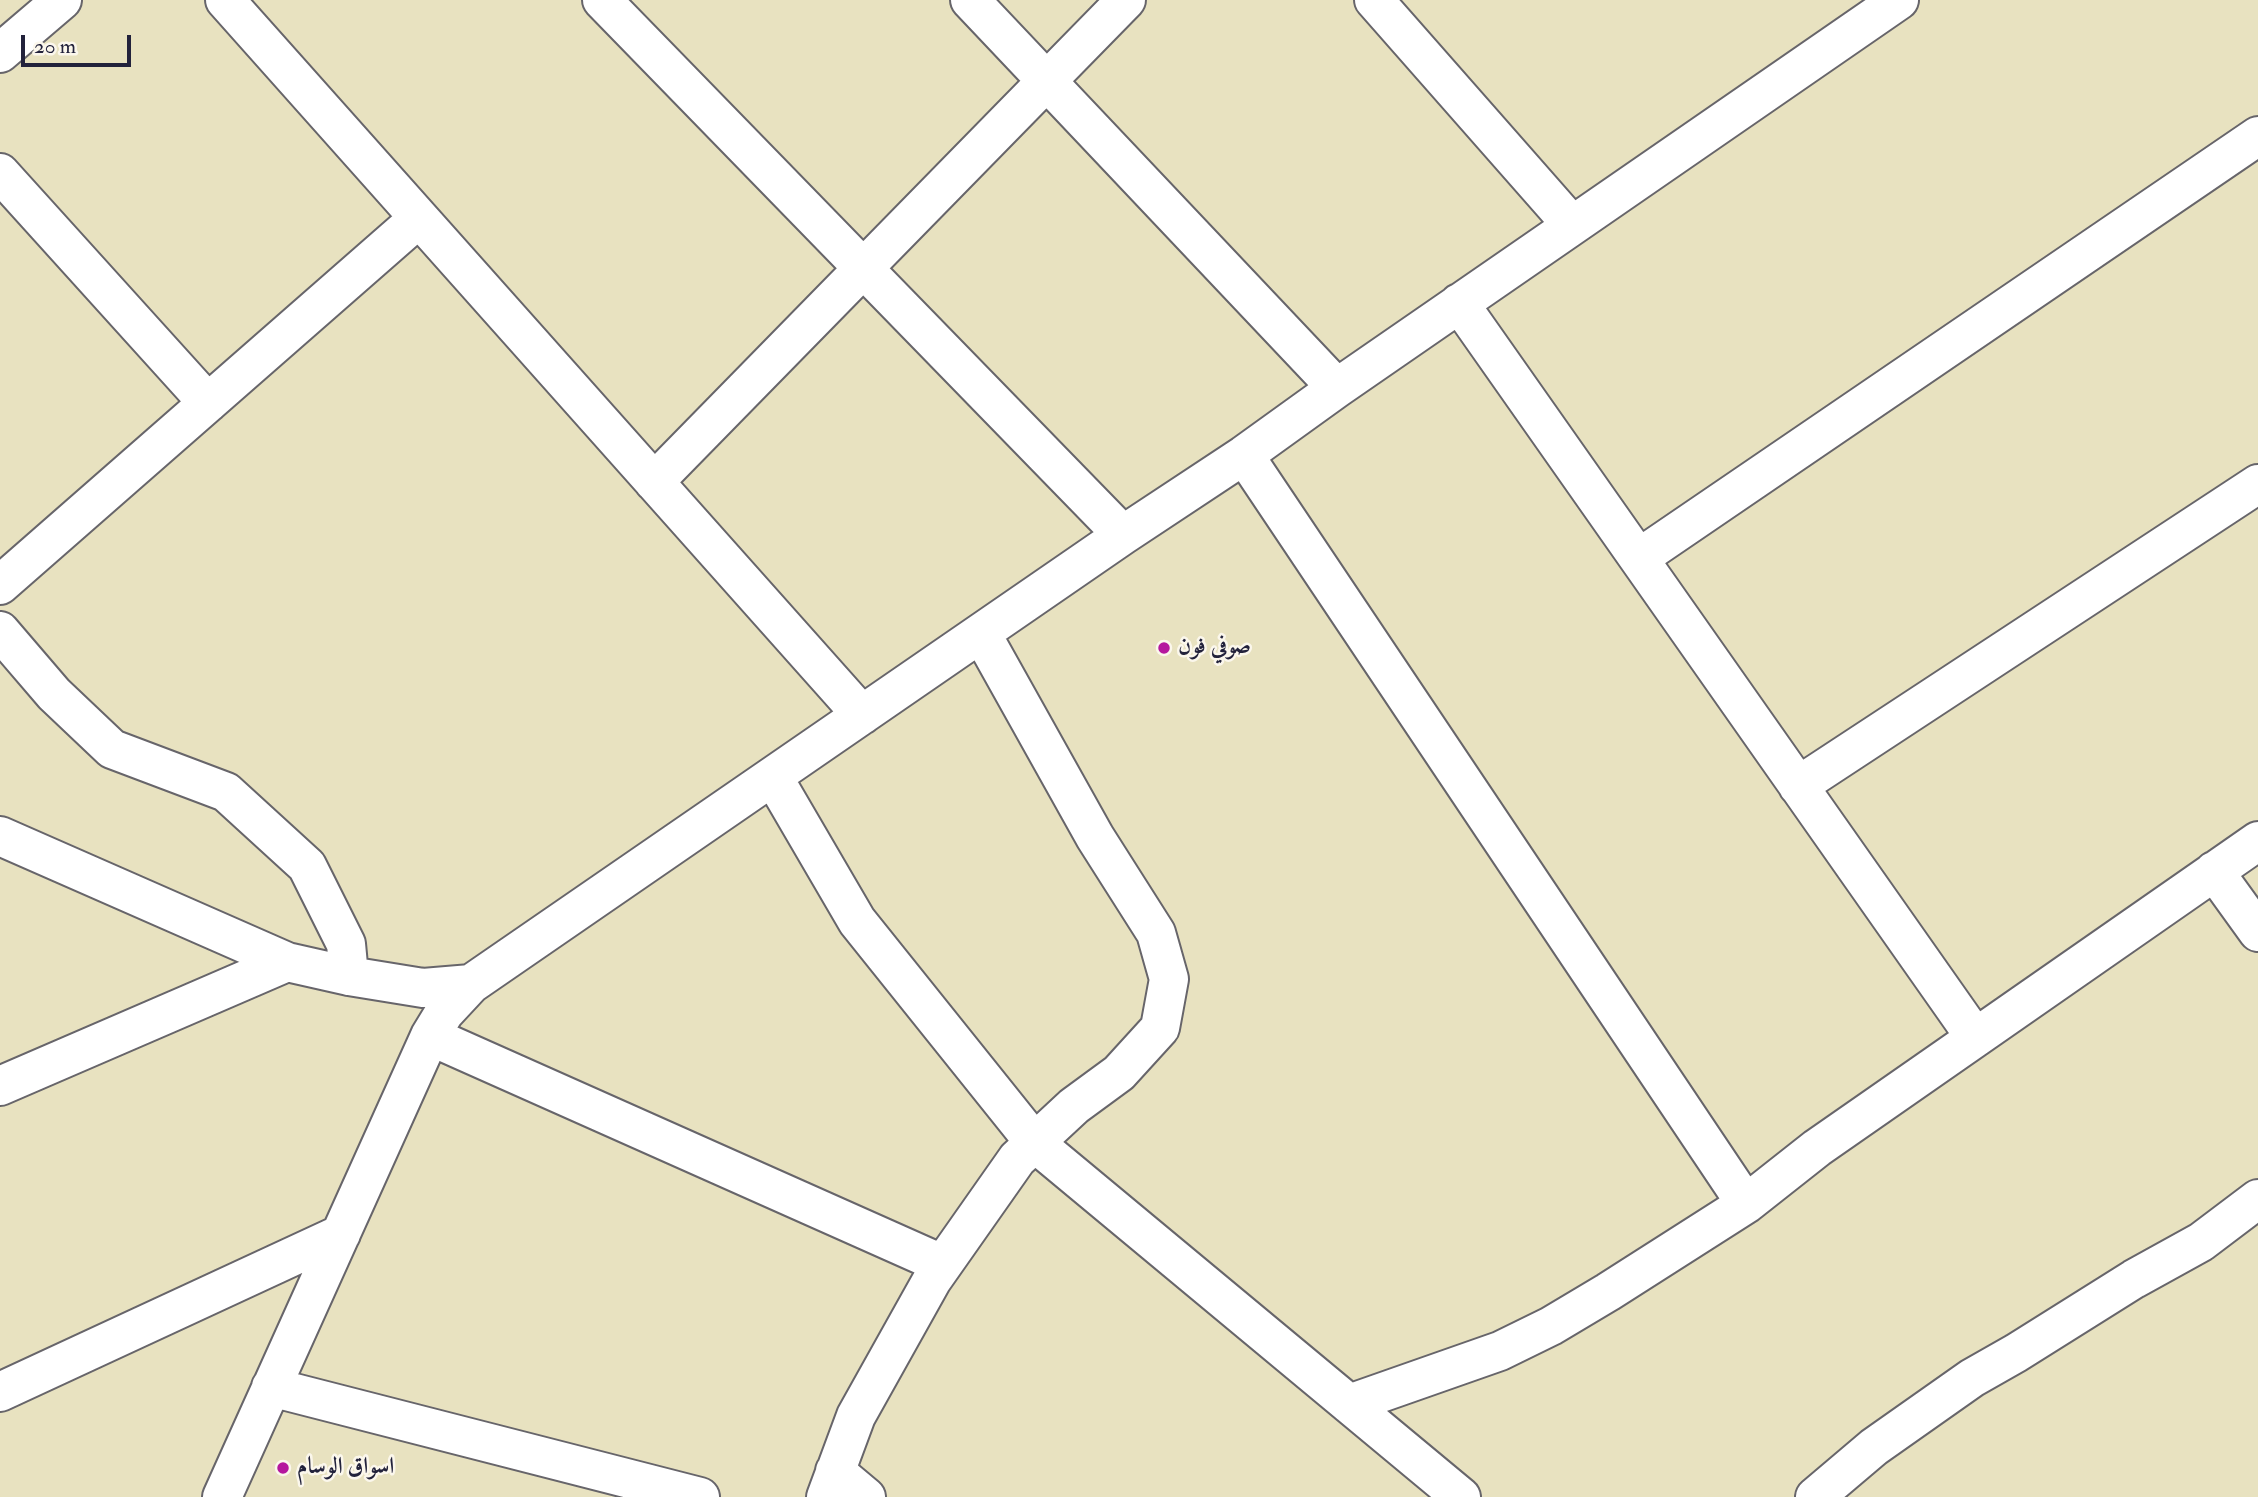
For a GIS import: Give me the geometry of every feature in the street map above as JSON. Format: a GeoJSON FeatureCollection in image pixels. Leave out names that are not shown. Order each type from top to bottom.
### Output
{"type":"FeatureCollection","features":[{"type":"Feature","properties":{"kind":"street"},"geometry":{"type":"LineString","coordinates":[[0,53],[62,0]]}},
{"type":"Feature","properties":{"kind":"street"},"geometry":{"type":"LineString","coordinates":[[601,0],[1123,535]]}},
{"type":"Feature","properties":{"kind":"street"},"geometry":{"type":"LineString","coordinates":[[970,0],[1337,388]]}},
{"type":"Feature","properties":{"kind":"street"},"geometry":{"type":"LineString","coordinates":[[654,482],[1126,0]]}},
{"type":"Feature","properties":{"kind":"street"},"geometry":{"type":"LineString","coordinates":[[1374,0],[1572,225]]}},
{"type":"Feature","properties":{"kind":"street"},"geometry":{"type":"LineString","coordinates":[[222,1497],[430,1036],[444,1013],[471,984],[1244,454],[1899,0]]}},
{"type":"Feature","properties":{"kind":"street"},"geometry":{"type":"LineString","coordinates":[[228,1],[862,715]]}},
{"type":"Feature","properties":{"kind":"street"},"geometry":{"type":"LineString","coordinates":[[1639,558],[2258,136]]}},
{"type":"Feature","properties":{"kind":"street"},"geometry":{"type":"LineString","coordinates":[[0,173],[208,403]]}},
{"type":"Feature","properties":{"kind":"street"},"geometry":{"type":"LineString","coordinates":[[0,585],[419,218]]}},
{"type":"Feature","properties":{"kind":"street"},"geometry":{"type":"LineString","coordinates":[[1460,303],[1975,1037]]}},
{"type":"Feature","properties":{"kind":"street"},"geometry":{"type":"LineString","coordinates":[[1244,454],[1745,1204]]}},
{"type":"Feature","properties":{"kind":"street"},"geometry":{"type":"LineString","coordinates":[[1798,786],[2258,484]]}},
{"type":"Feature","properties":{"kind":"street"},"geometry":{"type":"LineString","coordinates":[[0,631],[54,694],[112,749],[226,792],[307,866],[346,944],[349,976]]}},
{"type":"Feature","properties":{"kind":"street"},"geometry":{"type":"LineString","coordinates":[[866,1497],[831,1484],[856,1416],[942,1264],[1017,1159],[1074,1107],[1119,1073],[1160,1028],[1169,979],[1156,933],[1095,837],[981,633]]}},
{"type":"Feature","properties":{"kind":"street"},"geometry":{"type":"LineString","coordinates":[[772,777],[857,921],[1035,1143],[1461,1497]]}},
{"type":"Feature","properties":{"kind":"street"},"geometry":{"type":"LineString","coordinates":[[0,836],[286,962],[423,988],[471,984]]}},
{"type":"Feature","properties":{"kind":"street"},"geometry":{"type":"LineString","coordinates":[[1349,1404],[1500,1351],[1551,1326],[1608,1292],[1745,1204],[1817,1148],[2258,841]]}},
{"type":"Feature","properties":{"kind":"street"},"geometry":{"type":"LineString","coordinates":[[2214,871],[2258,932]]}},
{"type":"Feature","properties":{"kind":"street"},"geometry":{"type":"LineString","coordinates":[[0,1086],[286,962]]}},
{"type":"Feature","properties":{"kind":"street"},"geometry":{"type":"LineString","coordinates":[[430,1036],[942,1264]]}},
{"type":"Feature","properties":{"kind":"street"},"geometry":{"type":"LineString","coordinates":[[1815,1497],[1874,1447],[1972,1378],[2134,1279],[2201,1242],[2258,1199]]}},
{"type":"Feature","properties":{"kind":"street"},"geometry":{"type":"LineString","coordinates":[[0,1392],[341,1234]]}},
{"type":"Feature","properties":{"kind":"street"},"geometry":{"type":"LineString","coordinates":[[271,1387],[700,1497]]}},
{"type":"Feature","properties":{"kind":"place","name":"صوفي فون"},"geometry":{"type":"Point","coordinates":[1164,648]}},
{"type":"Feature","properties":{"kind":"place","name":"اسواق الوسام"},"geometry":{"type":"Point","coordinates":[283,1468]}}]}
